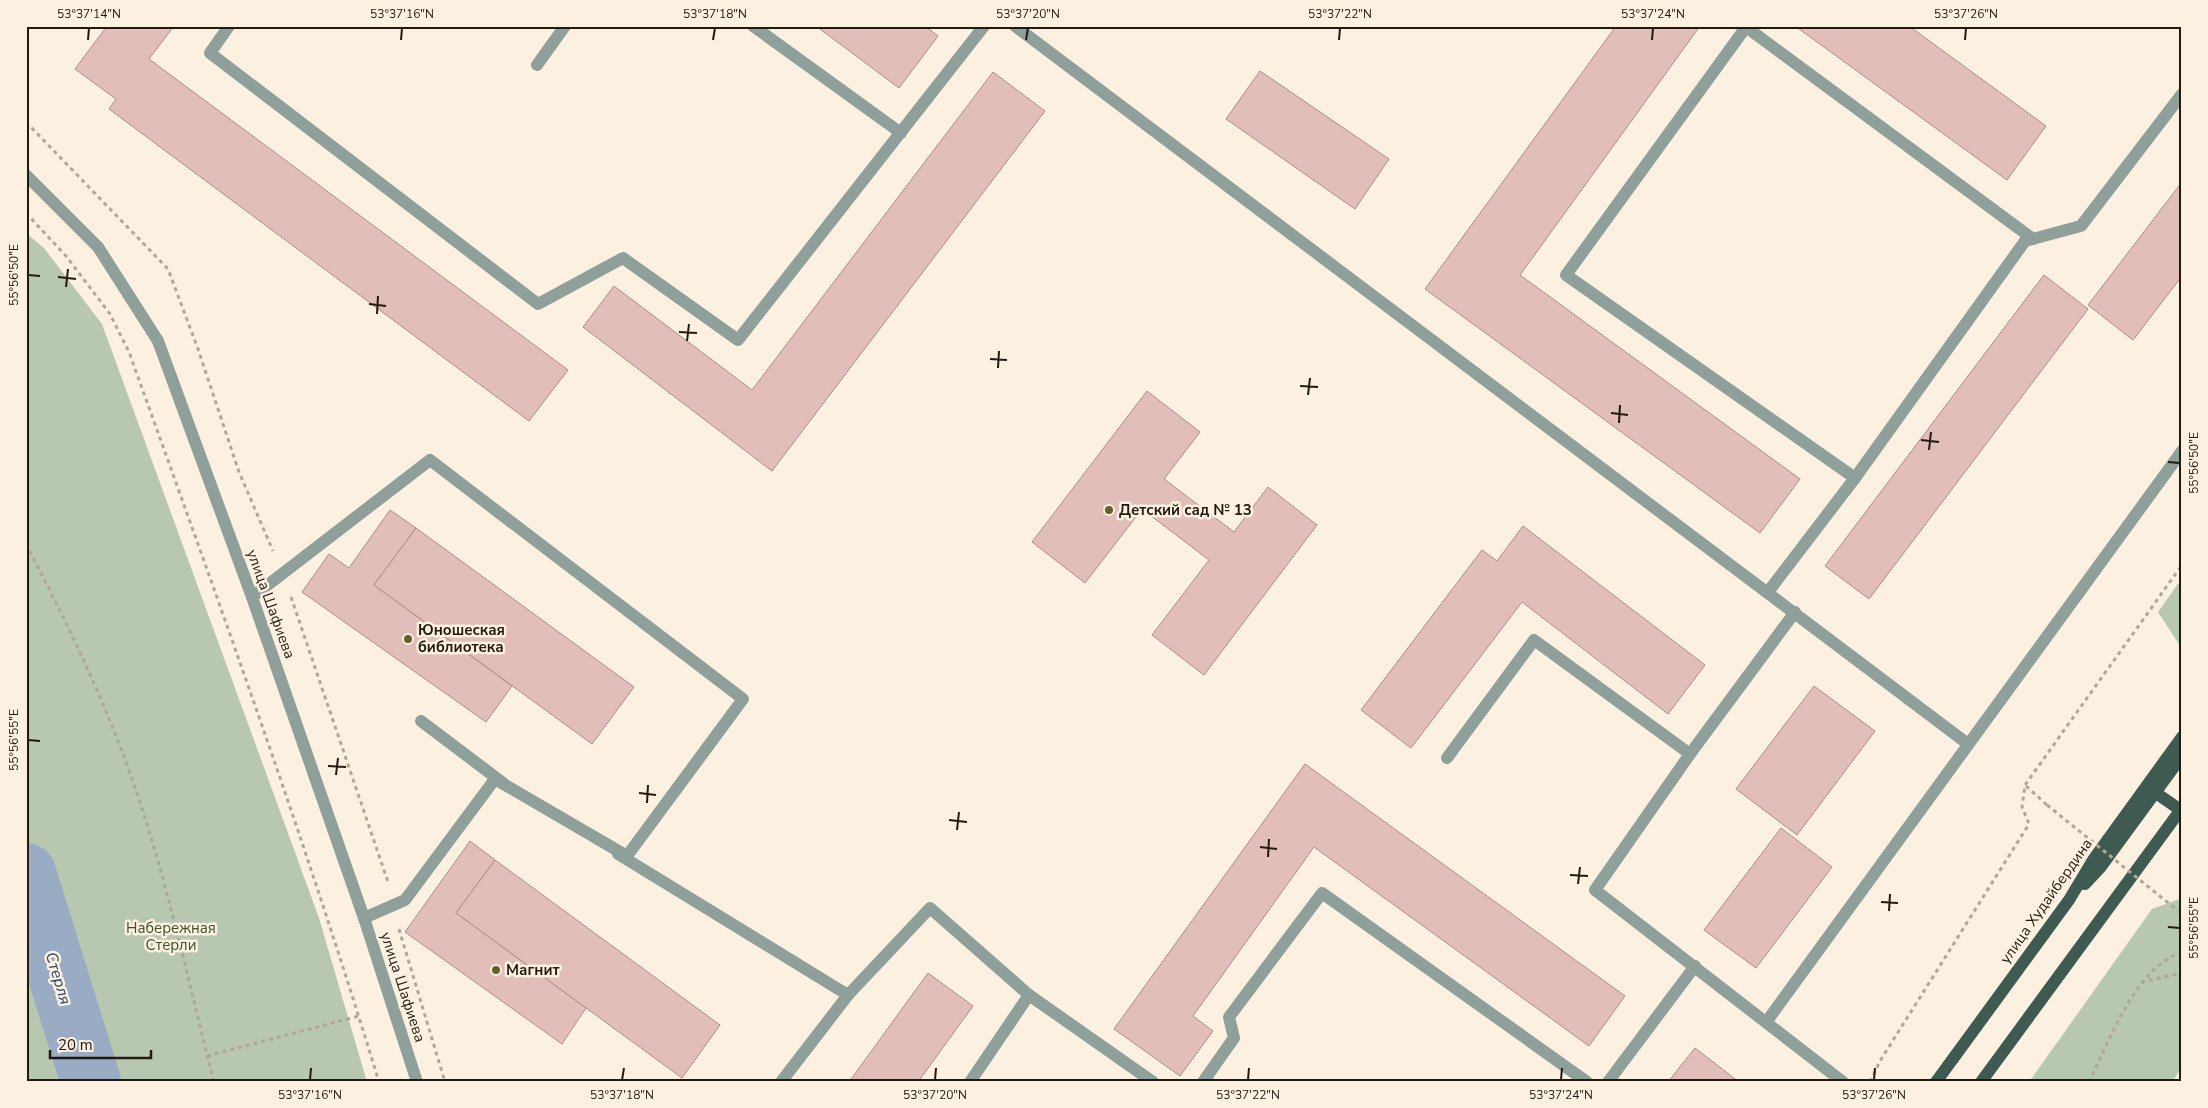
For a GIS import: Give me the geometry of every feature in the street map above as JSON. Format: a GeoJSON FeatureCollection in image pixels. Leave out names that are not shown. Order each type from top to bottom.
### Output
{"type":"FeatureCollection","features":[{"type":"Feature","properties":{"kind":"main road","name":"улица Худайбердина"},"geometry":{"type":"LineString","coordinates":[[1936,1082],[2068,900],[2093,860],[2182,737]]}},
{"type":"Feature","properties":{"kind":"main road"},"geometry":{"type":"LineString","coordinates":[[2068,900],[2100,868],[2182,756]]}},
{"type":"Feature","properties":{"kind":"main road"},"geometry":{"type":"LineString","coordinates":[[1981,1082],[2181,810],[2156,793]]}},
{"type":"Feature","properties":{"kind":"street"},"geometry":{"type":"LineString","coordinates":[[229,26],[210,53],[538,304],[623,258],[738,340],[984,26]]}},
{"type":"Feature","properties":{"kind":"street"},"geometry":{"type":"LineString","coordinates":[[538,64],[565,26]]}},
{"type":"Feature","properties":{"kind":"street"},"geometry":{"type":"LineString","coordinates":[[753,26],[901,132]]}},
{"type":"Feature","properties":{"kind":"street"},"geometry":{"type":"LineString","coordinates":[[1015,26],[1968,744]]}},
{"type":"Feature","properties":{"kind":"street"},"geometry":{"type":"LineString","coordinates":[[1855,478],[1566,275],[1746,27],[2033,239]]}},
{"type":"Feature","properties":{"kind":"street"},"geometry":{"type":"LineString","coordinates":[[1768,592],[1855,478],[2025,241],[2081,226],[2182,94]]}},
{"type":"Feature","properties":{"kind":"street","name":"улица Шафиева"},"geometry":{"type":"LineString","coordinates":[[26,174],[98,247],[158,341],[252,597],[364,918],[416,1082]]}},
{"type":"Feature","properties":{"kind":"street"},"geometry":{"type":"LineString","coordinates":[[1767,1021],[2182,451]]}},
{"type":"Feature","properties":{"kind":"street"},"geometry":{"type":"LineString","coordinates":[[252,597],[430,460],[743,699],[626,856],[495,779]]}},
{"type":"Feature","properties":{"kind":"street"},"geometry":{"type":"LineString","coordinates":[[1795,612],[1690,754],[1595,890],[1767,1021],[1843,1082]]}},
{"type":"Feature","properties":{"kind":"street"},"geometry":{"type":"LineString","coordinates":[[1447,758],[1534,640],[1690,754]]}},
{"type":"Feature","properties":{"kind":"street"},"geometry":{"type":"LineString","coordinates":[[421,721],[495,779],[848,994]]}},
{"type":"Feature","properties":{"kind":"street"},"geometry":{"type":"LineString","coordinates":[[364,918],[405,900],[495,779]]}},
{"type":"Feature","properties":{"kind":"street"},"geometry":{"type":"LineString","coordinates":[[1203,1082],[1234,1038],[1229,1017],[1322,893],[1587,1082]]}},
{"type":"Feature","properties":{"kind":"street"},"geometry":{"type":"LineString","coordinates":[[781,1082],[848,994],[930,908],[1030,995],[1153,1082]]}},
{"type":"Feature","properties":{"kind":"street"},"geometry":{"type":"LineString","coordinates":[[1608,1082],[1695,966]]}},
{"type":"Feature","properties":{"kind":"street"},"geometry":{"type":"LineString","coordinates":[[970,1082],[1030,995]]}},
{"type":"Feature","properties":{"kind":"path"},"geometry":{"type":"LineString","coordinates":[[26,213],[66,256],[105,307],[129,352],[238,654],[332,930],[379,1082]]}},
{"type":"Feature","properties":{"kind":"path"},"geometry":{"type":"LineString","coordinates":[[26,544],[82,652],[128,768],[158,862],[214,1082]]}},
{"type":"Feature","properties":{"kind":"path"},"geometry":{"type":"LineString","coordinates":[[1870,1082],[1880,1061],[2029,824],[2022,807],[2025,785],[2182,565]]}},
{"type":"Feature","properties":{"kind":"path"},"geometry":{"type":"LineString","coordinates":[[2025,785],[2182,914]]}},
{"type":"Feature","properties":{"kind":"path"},"geometry":{"type":"LineString","coordinates":[[2089,1082],[2141,982],[2168,957],[2182,952]]}},
{"type":"Feature","properties":{"kind":"path"},"geometry":{"type":"LineString","coordinates":[[2141,982],[2182,973]]}},
{"type":"Feature","properties":{"kind":"path"},"geometry":{"type":"LineString","coordinates":[[207,1056],[359,1016]]}},
{"type":"Feature","properties":{"kind":"green space","name":"Набережная Стерли"},"geometry":{"type":"Polygon","coordinates":[[[26,233],[44,248],[102,324],[319,918],[367,1082],[26,1082],[26,233]]]}},
{"type":"Feature","properties":{"kind":"green space"},"geometry":{"type":"Polygon","coordinates":[[[2182,578],[2182,649],[2158,612],[2182,578]]]}},
{"type":"Feature","properties":{"kind":"green space"},"geometry":{"type":"Polygon","coordinates":[[[2182,898],[2182,1067],[2172,1082],[2029,1082],[2152,909],[2182,898]]]}},
{"type":"Feature","properties":{"kind":"building"},"geometry":{"type":"Polygon","coordinates":[[[107,26],[174,26],[149,59],[568,370],[529,421],[109,109],[116,99],[75,69],[107,26]]]}},
{"type":"Feature","properties":{"kind":"building"},"geometry":{"type":"Polygon","coordinates":[[[816,26],[925,26],[938,36],[899,88],[816,26]]]}},
{"type":"Feature","properties":{"kind":"building"},"geometry":{"type":"Polygon","coordinates":[[[1616,26],[1700,26],[1520,275],[1800,479],[1760,533],[1425,289],[1616,26]]]}},
{"type":"Feature","properties":{"kind":"building"},"geometry":{"type":"Polygon","coordinates":[[[1795,26],[1909,26],[2046,126],[2007,180],[1795,26]]]}},
{"type":"Feature","properties":{"kind":"building"},"geometry":{"type":"Polygon","coordinates":[[[1260,71],[1389,159],[1355,209],[1226,119],[1260,71]]]}},
{"type":"Feature","properties":{"kind":"building"},"geometry":{"type":"Polygon","coordinates":[[[993,72],[1045,111],[772,471],[583,327],[614,286],[752,390],[993,72]]]}},
{"type":"Feature","properties":{"kind":"building"},"geometry":{"type":"Polygon","coordinates":[[[2182,182],[2182,276],[2133,340],[2088,305],[2182,182]]]}},
{"type":"Feature","properties":{"kind":"building"},"geometry":{"type":"Polygon","coordinates":[[[2044,275],[2088,309],[1869,599],[1825,566],[2044,275]]]}},
{"type":"Feature","properties":{"kind":"building"},"geometry":{"type":"Polygon","coordinates":[[[1147,391],[1200,432],[1164,479],[1234,532],[1268,487],[1317,525],[1204,675],[1152,635],[1209,560],[1142,509],[1085,583],[1032,542],[1147,391]]]}},
{"type":"Feature","properties":{"kind":"building","name":"Юношеская библиотека"},"geometry":{"type":"Polygon","coordinates":[[[390,510],[416,528],[374,585],[512,686],[486,722],[302,592],[329,554],[349,568],[390,510]]]}},
{"type":"Feature","properties":{"kind":"building"},"geometry":{"type":"Polygon","coordinates":[[[1523,526],[1705,665],[1668,714],[1522,602],[1411,748],[1361,710],[1482,550],[1497,561],[1523,526]]]}},
{"type":"Feature","properties":{"kind":"building"},"geometry":{"type":"Polygon","coordinates":[[[416,528],[634,687],[592,744],[374,585],[416,528]]]}},
{"type":"Feature","properties":{"kind":"building"},"geometry":{"type":"Polygon","coordinates":[[[1814,686],[1875,731],[1797,835],[1736,789],[1814,686]]]}},
{"type":"Feature","properties":{"kind":"building"},"geometry":{"type":"Polygon","coordinates":[[[1305,764],[1625,996],[1589,1046],[1314,847],[1193,1016],[1213,1031],[1180,1076],[1114,1029],[1305,764]]]}},
{"type":"Feature","properties":{"kind":"building"},"geometry":{"type":"Polygon","coordinates":[[[1781,828],[1832,867],[1756,968],[1704,930],[1781,828]]]}},
{"type":"Feature","properties":{"kind":"building","name":"Магнит"},"geometry":{"type":"Polygon","coordinates":[[[470,841],[495,860],[456,913],[586,1008],[562,1044],[405,932],[470,841]]]}},
{"type":"Feature","properties":{"kind":"building"},"geometry":{"type":"Polygon","coordinates":[[[495,860],[720,1025],[682,1078],[456,913],[495,860]]]}},
{"type":"Feature","properties":{"kind":"building"},"geometry":{"type":"Polygon","coordinates":[[[928,973],[973,1006],[918,1082],[849,1082],[928,973]]]}},
{"type":"Feature","properties":{"kind":"building"},"geometry":{"type":"Polygon","coordinates":[[[1695,1048],[1739,1082],[1668,1082],[1695,1048]]]}},
{"type":"Feature","properties":{"kind":"waterway","name":"Стерля"},"geometry":{"type":"LineString","coordinates":[[26,873],[91,1082]]}},
{"type":"Feature","properties":{"kind":"place","name":"Детский сад № 13"},"geometry":{"type":"Point","coordinates":[1109,510]}},
{"type":"Feature","properties":{"kind":"place","name":"Юношеская библиотека"},"geometry":{"type":"Point","coordinates":[408,639]}},
{"type":"Feature","properties":{"kind":"place","name":"Магнит"},"geometry":{"type":"Point","coordinates":[496,970]}}]}
